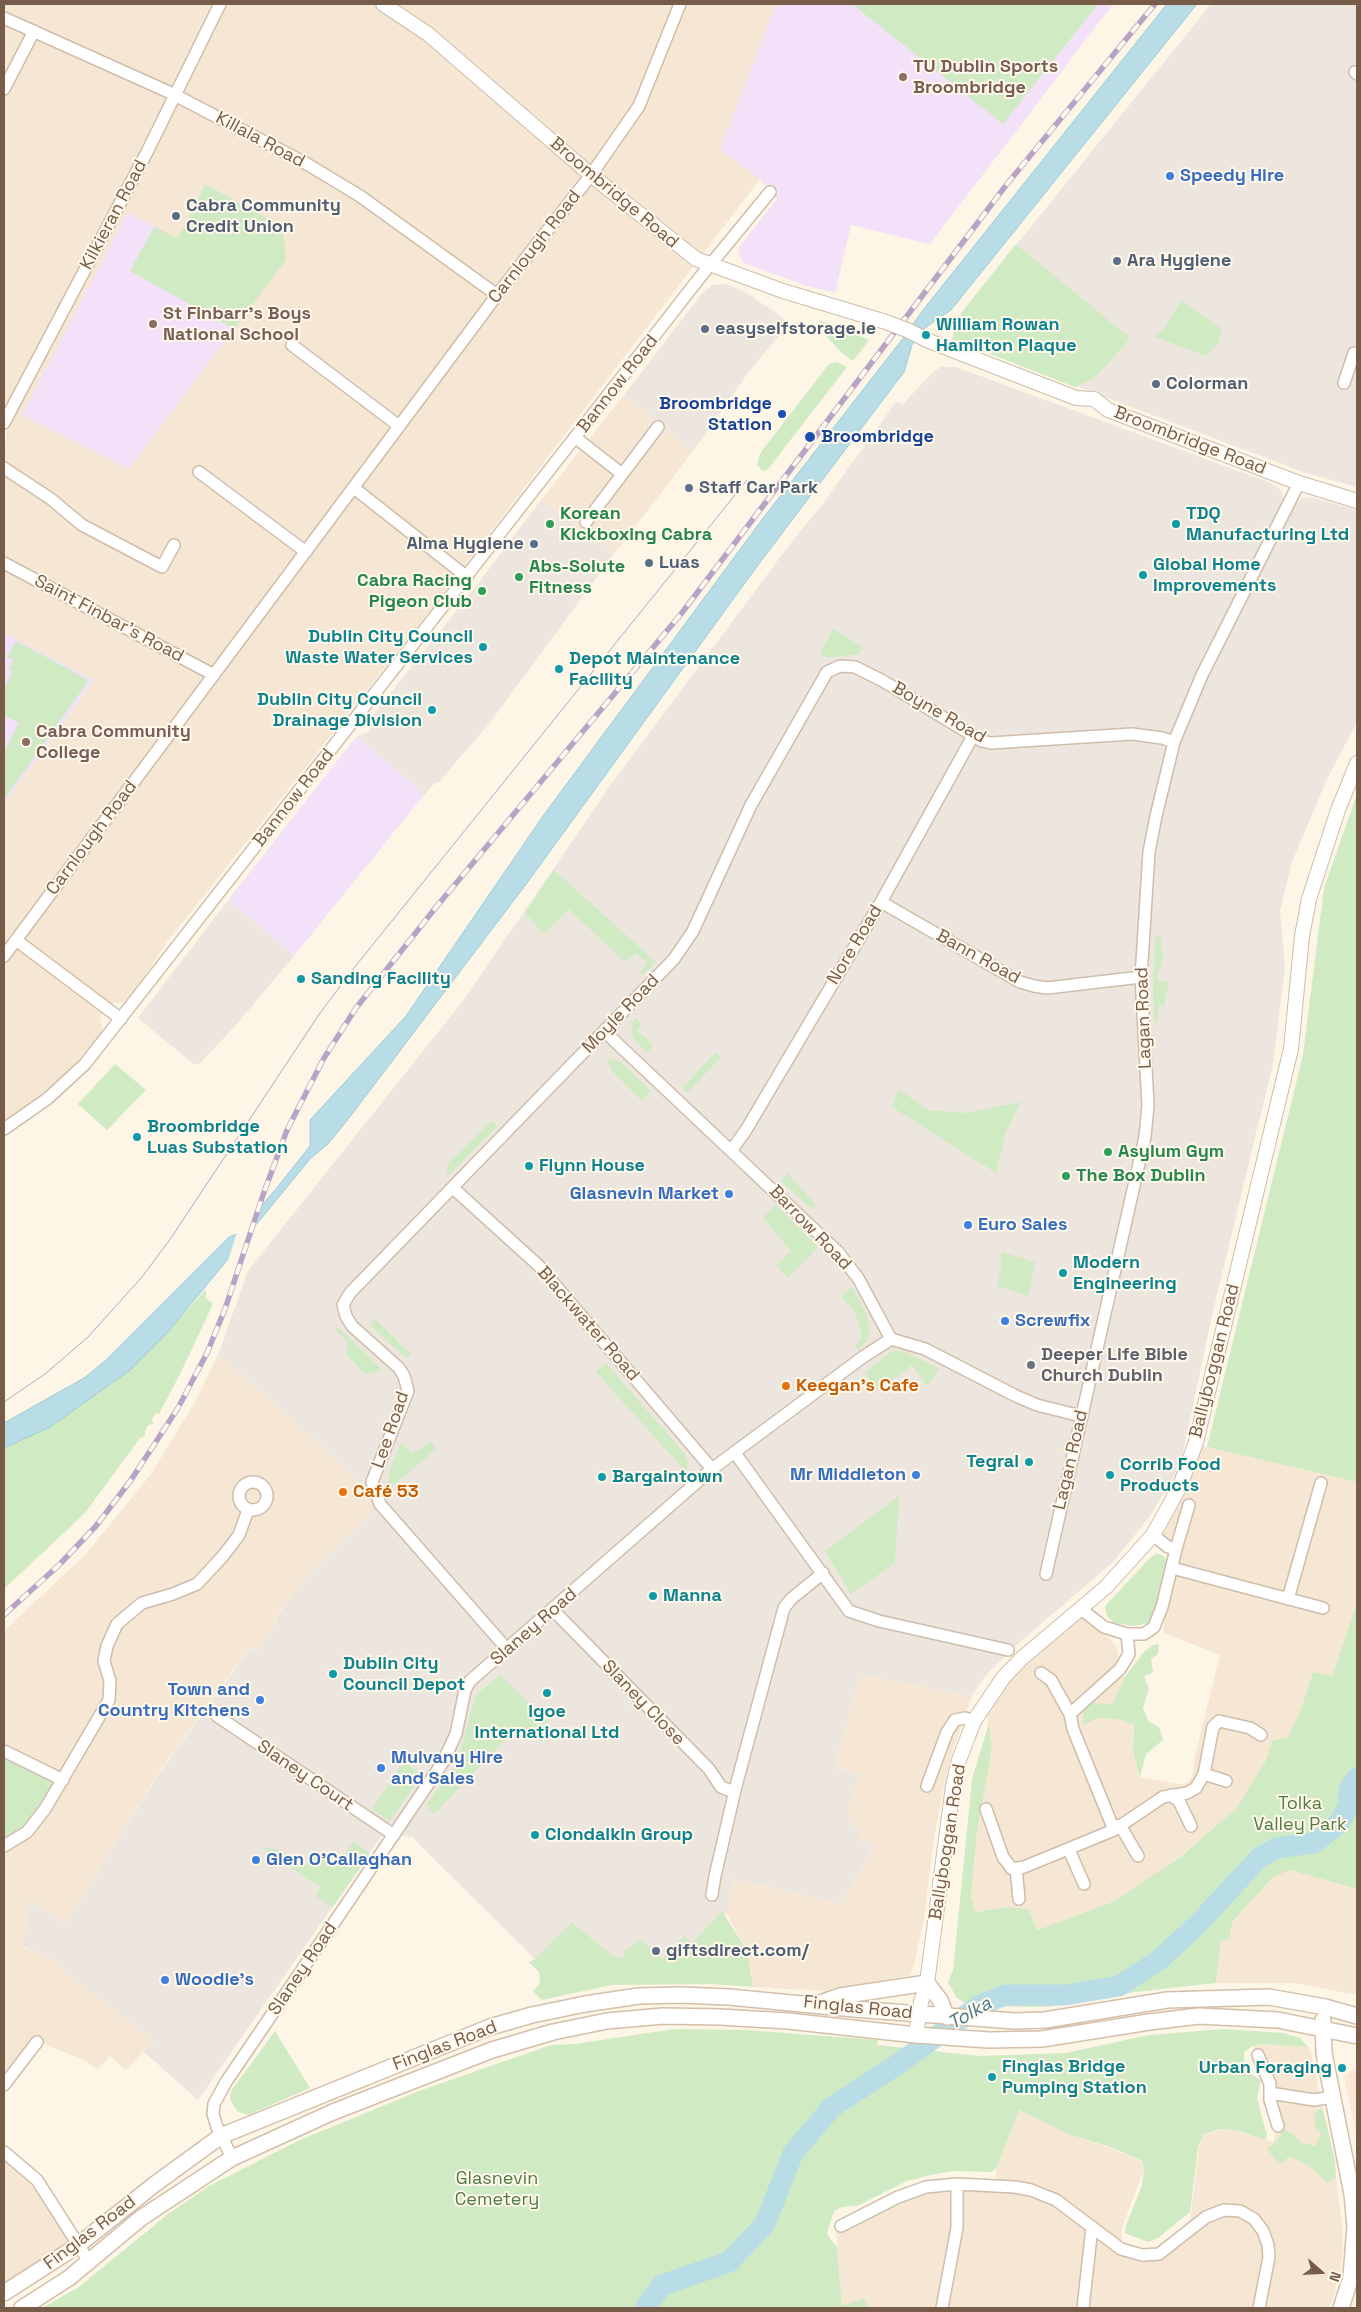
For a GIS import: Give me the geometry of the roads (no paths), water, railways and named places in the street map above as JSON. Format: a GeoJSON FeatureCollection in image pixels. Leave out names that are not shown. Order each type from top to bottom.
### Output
{"type":"FeatureCollection","features":[{"type":"Feature","properties":{"kind":"main road"},"geometry":{"type":"LineString","coordinates":[[815,2004],[840,1996],[927,1983],[940,2000],[947,2017]]}},
{"type":"Feature","properties":{"kind":"main road","name":"Finglas Road"},"geometry":{"type":"LineString","coordinates":[[4,2293],[77,2246],[155,2184],[221,2136],[473,2034],[532,2015],[585,2004],[640,1996],[680,1995],[815,2004],[977,2019],[1045,2020],[1167,2000],[1209,1997],[1269,1997],[1325,2006]]}},
{"type":"Feature","properties":{"kind":"main road"},"geometry":{"type":"LineString","coordinates":[[1342,2308],[1354,2277],[1355,2226],[1352,2194],[1324,2053],[1322,2029],[1325,2006],[1357,2016]]}},
{"type":"Feature","properties":{"kind":"main road","name":"Finglas Road"},"geometry":{"type":"LineString","coordinates":[[22,2308],[69,2278],[88,2260],[141,2218],[232,2158],[333,2112],[492,2050],[553,2032],[607,2021],[663,2016],[788,2021],[916,2036],[989,2040],[1042,2039],[1199,2016],[1278,2020],[1322,2029]]}},
{"type":"Feature","properties":{"kind":"main road"},"geometry":{"type":"LineString","coordinates":[[1322,2029],[1357,2036]]}},
{"type":"Feature","properties":{"kind":"street","name":"Kilkieran Road"},"geometry":{"type":"LineString","coordinates":[[5,416],[176,96],[220,4]]}},
{"type":"Feature","properties":{"kind":"street","name":"Broombridge Road"},"geometry":{"type":"LineString","coordinates":[[383,4],[428,34],[591,175],[682,250],[710,266],[883,321],[1076,398],[1094,399],[1108,410],[1299,482],[1357,501]]}},
{"type":"Feature","properties":{"kind":"street","name":"Carnlough Road"},"geometry":{"type":"LineString","coordinates":[[4,956],[497,295],[591,175],[639,106],[680,4]]}},
{"type":"Feature","properties":{"kind":"street","name":"Killala Road"},"geometry":{"type":"LineString","coordinates":[[4,18],[176,96],[298,159],[360,196],[497,295]]}},
{"type":"Feature","properties":{"kind":"street"},"geometry":{"type":"LineString","coordinates":[[4,89],[34,31]]}},
{"type":"Feature","properties":{"kind":"street","name":"Bannow Road"},"geometry":{"type":"LineString","coordinates":[[4,1129],[70,1079],[121,1019],[710,266],[770,192]]}},
{"type":"Feature","properties":{"kind":"street"},"geometry":{"type":"LineString","coordinates":[[292,345],[399,426]]}},
{"type":"Feature","properties":{"kind":"street"},"geometry":{"type":"LineString","coordinates":[[1344,384],[1354,353],[1357,354]]}},
{"type":"Feature","properties":{"kind":"street"},"geometry":{"type":"LineString","coordinates":[[586,522],[658,427]]}},
{"type":"Feature","properties":{"kind":"street"},"geometry":{"type":"LineString","coordinates":[[576,438],[622,474]]}},
{"type":"Feature","properties":{"kind":"street"},"geometry":{"type":"LineString","coordinates":[[4,468],[51,499],[82,525],[162,567],[174,545]]}},
{"type":"Feature","properties":{"kind":"street"},"geometry":{"type":"LineString","coordinates":[[199,472],[306,552]]}},
{"type":"Feature","properties":{"kind":"street","name":"Lagan Road"},"geometry":{"type":"LineString","coordinates":[[1046,1574],[1145,1137],[1148,1105],[1141,977],[1149,852],[1174,742],[1202,675],[1299,482]]}},
{"type":"Feature","properties":{"kind":"street"},"geometry":{"type":"LineString","coordinates":[[354,488],[467,577]]}},
{"type":"Feature","properties":{"kind":"street","name":"Saint Finbar's Road"},"geometry":{"type":"LineString","coordinates":[[4,563],[214,675]]}},
{"type":"Feature","properties":{"kind":"street","name":"Boyne Road"},"geometry":{"type":"LineString","coordinates":[[827,672],[840,666],[856,667],[883,681],[982,741],[1002,743],[1132,734],[1162,738],[1174,742]]}},
{"type":"Feature","properties":{"kind":"street","name":"Moyle Road"},"geometry":{"type":"LineString","coordinates":[[343,1305],[350,1293],[674,959],[693,931],[751,805],[827,672]]}},
{"type":"Feature","properties":{"kind":"street","name":"Nore Road"},"geometry":{"type":"LineString","coordinates":[[731,1151],[746,1130],[881,902],[973,736]]}},
{"type":"Feature","properties":{"kind":"street","name":"Ballyboggan Road"},"geometry":{"type":"LineString","coordinates":[[916,2036],[919,2014],[927,1983],[953,1786],[966,1738],[974,1721],[1003,1678],[1021,1659],[1081,1609],[1126,1567],[1153,1535],[1180,1486],[1196,1442],[1291,1049],[1302,936],[1309,899],[1338,810],[1357,763]]}},
{"type":"Feature","properties":{"kind":"street","name":"Bann Road"},"geometry":{"type":"LineString","coordinates":[[881,902],[1020,982],[1047,988],[1141,977]]}},
{"type":"Feature","properties":{"kind":"street"},"geometry":{"type":"LineString","coordinates":[[16,940],[121,1019]]}},
{"type":"Feature","properties":{"kind":"street","name":"Barrow Road"},"geometry":{"type":"LineString","coordinates":[[604,1031],[837,1251],[858,1278],[891,1338]]}},
{"type":"Feature","properties":{"kind":"street","name":"Blackwater Road"},"geometry":{"type":"LineString","coordinates":[[453,1188],[538,1265],[712,1470]]}},
{"type":"Feature","properties":{"kind":"street","name":"Lee Road"},"geometry":{"type":"LineString","coordinates":[[343,1305],[352,1326],[398,1368],[404,1376],[408,1391],[372,1482],[380,1504],[507,1649]]}},
{"type":"Feature","properties":{"kind":"street"},"geometry":{"type":"LineString","coordinates":[[891,1338],[925,1349],[1037,1405],[1081,1416]]}},
{"type":"Feature","properties":{"kind":"street","name":"Slaney Road"},"geometry":{"type":"LineString","coordinates":[[232,2158],[213,2114],[214,2104],[226,2082],[443,1762],[456,1734],[465,1690],[470,1681],[712,1470],[891,1338]]}},
{"type":"Feature","properties":{"kind":"street"},"geometry":{"type":"LineString","coordinates":[[735,1453],[823,1572],[849,1611],[879,1621],[1008,1650]]}},
{"type":"Feature","properties":{"kind":"street"},"geometry":{"type":"LineString","coordinates":[[1288,1600],[1321,1483]]}},
{"type":"Feature","properties":{"kind":"street"},"geometry":{"type":"LineString","coordinates":[[1081,1609],[1104,1627],[1127,1634],[1144,1634],[1154,1626],[1189,1505]]}},
{"type":"Feature","properties":{"kind":"street"},"geometry":{"type":"LineString","coordinates":[[4,1846],[26,1832],[63,1780],[109,1700],[110,1681],[104,1661],[107,1646],[117,1624],[142,1603],[174,1594],[196,1584],[223,1556],[239,1535],[248,1510]]}},
{"type":"Feature","properties":{"kind":"street"},"geometry":{"type":"LineString","coordinates":[[1153,1535],[1168,1548],[1176,1549]]}},
{"type":"Feature","properties":{"kind":"street"},"geometry":{"type":"LineString","coordinates":[[1172,1568],[1322,1608]]}},
{"type":"Feature","properties":{"kind":"street"},"geometry":{"type":"LineString","coordinates":[[712,1895],[714,1876],[734,1792],[784,1608],[791,1599],[823,1572]]}},
{"type":"Feature","properties":{"kind":"street","name":"Slaney Close"},"geometry":{"type":"LineString","coordinates":[[553,1610],[709,1768],[720,1787],[734,1792]]}},
{"type":"Feature","properties":{"kind":"street"},"geometry":{"type":"LineString","coordinates":[[1070,1714],[1120,1670],[1129,1654],[1127,1634]]}},
{"type":"Feature","properties":{"kind":"street"},"geometry":{"type":"LineString","coordinates":[[1041,1673],[1051,1680],[1070,1714],[1073,1729],[1117,1827],[1138,1856]]}},
{"type":"Feature","properties":{"kind":"street","name":"Slaney Court"},"geometry":{"type":"LineString","coordinates":[[217,1716],[394,1835]]}},
{"type":"Feature","properties":{"kind":"street"},"geometry":{"type":"LineString","coordinates":[[927,1786],[948,1732],[955,1720],[965,1718],[974,1721]]}},
{"type":"Feature","properties":{"kind":"street"},"geometry":{"type":"LineString","coordinates":[[986,1809],[1003,1857],[1012,1869],[1016,1868],[1069,1850],[1117,1827],[1163,1797],[1188,1794],[1196,1788],[1204,1774],[1213,1727],[1219,1720],[1250,1728],[1261,1735]]}},
{"type":"Feature","properties":{"kind":"street"},"geometry":{"type":"LineString","coordinates":[[4,1751],[63,1780]]}},
{"type":"Feature","properties":{"kind":"street"},"geometry":{"type":"LineString","coordinates":[[1204,1774],[1226,1781]]}},
{"type":"Feature","properties":{"kind":"street"},"geometry":{"type":"LineString","coordinates":[[1170,1795],[1180,1801],[1191,1826]]}},
{"type":"Feature","properties":{"kind":"street"},"geometry":{"type":"LineString","coordinates":[[1069,1850],[1084,1884]]}},
{"type":"Feature","properties":{"kind":"street"},"geometry":{"type":"LineString","coordinates":[[1016,1868],[1019,1899]]}},
{"type":"Feature","properties":{"kind":"street"},"geometry":{"type":"LineString","coordinates":[[4,2085],[37,2042]]}},
{"type":"Feature","properties":{"kind":"street"},"geometry":{"type":"LineString","coordinates":[[1258,2055],[1270,2084],[1270,2100],[1278,2126]]}},
{"type":"Feature","properties":{"kind":"street"},"geometry":{"type":"LineString","coordinates":[[1270,2093],[1314,2100],[1332,2097]]}},
{"type":"Feature","properties":{"kind":"street"},"geometry":{"type":"LineString","coordinates":[[4,2152],[37,2180],[77,2246],[88,2260]]}},
{"type":"Feature","properties":{"kind":"street"},"geometry":{"type":"LineString","coordinates":[[942,2308],[957,2228],[957,2184]]}},
{"type":"Feature","properties":{"kind":"street"},"geometry":{"type":"LineString","coordinates":[[841,2226],[898,2197],[926,2187],[957,2184],[1015,2187],[1031,2190],[1056,2200],[1121,2249],[1142,2255],[1159,2254],[1206,2217],[1224,2210],[1240,2211],[1254,2219],[1263,2230],[1268,2245],[1269,2257],[1259,2308]]}},
{"type":"Feature","properties":{"kind":"street"},"geometry":{"type":"LineString","coordinates":[[1083,2308],[1092,2226]]}},
{"type":"Feature","properties":{"kind":"water"},"geometry":{"type":"Polygon","coordinates":[[[1167,4],[1197,4],[951,310],[922,330],[912,345],[904,372],[758,565],[527,883],[349,1118],[328,1144],[310,1159],[169,1331],[130,1370],[50,1427],[4,1448],[4,1423],[84,1378],[105,1361],[229,1237],[237,1234],[275,1190],[310,1146],[310,1120],[406,1016],[543,816],[764,517],[923,310],[1167,4]]]}},
{"type":"Feature","properties":{"kind":"waterway","name":"Tolka"},"geometry":{"type":"LineString","coordinates":[[645,2308],[662,2285],[729,2262],[765,2224],[793,2153],[832,2107],[898,2064],[980,2005],[1005,1995],[1065,1995],[1119,1986],[1158,1961],[1198,1924],[1258,1859],[1276,1848],[1314,1843],[1339,1823],[1348,1807],[1349,1789],[1357,1778]]}},
{"type":"Feature","properties":{"kind":"tram line"},"geometry":{"type":"LineString","coordinates":[[4,1402],[45,1374],[88,1337],[142,1277],[171,1238],[320,1013],[354,968],[747,480]]}},
{"type":"Feature","properties":{"kind":"railway"},"geometry":{"type":"LineString","coordinates":[[4,1615],[59,1565],[96,1526],[131,1480],[178,1408],[207,1353],[225,1309],[287,1130],[324,1058],[356,1008],[437,906],[681,614],[1007,184],[1155,4]]}},
{"type":"Feature","properties":{"kind":"place","name":"TU Dublin Sports Broombridge"},"geometry":{"type":"Point","coordinates":[903,77]}},
{"type":"Feature","properties":{"kind":"place","name":"Speedy Hire"},"geometry":{"type":"Point","coordinates":[1170,176]}},
{"type":"Feature","properties":{"kind":"place","name":"Cabra Community Credit Union"},"geometry":{"type":"Point","coordinates":[176,216]}},
{"type":"Feature","properties":{"kind":"place","name":"Ara Hygiene"},"geometry":{"type":"Point","coordinates":[1117,261]}},
{"type":"Feature","properties":{"kind":"place","name":"St Finbarr’s Boys National School"},"geometry":{"type":"Point","coordinates":[153,324]}},
{"type":"Feature","properties":{"kind":"place","name":"easyselfstorage.ie"},"geometry":{"type":"Point","coordinates":[705,329]}},
{"type":"Feature","properties":{"kind":"place","name":"William Rowan Hamilton Plaque"},"geometry":{"type":"Point","coordinates":[926,335]}},
{"type":"Feature","properties":{"kind":"place","name":"Colorman"},"geometry":{"type":"Point","coordinates":[1156,384]}},
{"type":"Feature","properties":{"kind":"place","name":"Broombridge Station"},"geometry":{"type":"Point","coordinates":[782,414]}},
{"type":"Feature","properties":{"kind":"place","name":"Broombridge"},"geometry":{"type":"Point","coordinates":[810,437]}},
{"type":"Feature","properties":{"kind":"place","name":"Staff Car Park"},"geometry":{"type":"Point","coordinates":[689,488]}},
{"type":"Feature","properties":{"kind":"place","name":"Korean Kickboxing Cabra"},"geometry":{"type":"Point","coordinates":[550,524]}},
{"type":"Feature","properties":{"kind":"place","name":"TDQ Manufacturing Ltd"},"geometry":{"type":"Point","coordinates":[1176,524]}},
{"type":"Feature","properties":{"kind":"place","name":"Alma Hygiene"},"geometry":{"type":"Point","coordinates":[534,544]}},
{"type":"Feature","properties":{"kind":"place","name":"Luas"},"geometry":{"type":"Point","coordinates":[649,563]}},
{"type":"Feature","properties":{"kind":"place","name":"Global Home Improvements"},"geometry":{"type":"Point","coordinates":[1143,575]}},
{"type":"Feature","properties":{"kind":"place","name":"Abs-Solute Fitness"},"geometry":{"type":"Point","coordinates":[519,577]}},
{"type":"Feature","properties":{"kind":"place","name":"Cabra Racing Pigeon Club"},"geometry":{"type":"Point","coordinates":[482,591]}},
{"type":"Feature","properties":{"kind":"place","name":"Dublin City Council Waste Water Services"},"geometry":{"type":"Point","coordinates":[483,647]}},
{"type":"Feature","properties":{"kind":"place","name":"Depot Maintenance Facility"},"geometry":{"type":"Point","coordinates":[559,669]}},
{"type":"Feature","properties":{"kind":"place","name":"Dublin City Council Drainage Division"},"geometry":{"type":"Point","coordinates":[432,710]}},
{"type":"Feature","properties":{"kind":"place","name":"Cabra Community College"},"geometry":{"type":"Point","coordinates":[26,742]}},
{"type":"Feature","properties":{"kind":"place","name":"Sanding Facility"},"geometry":{"type":"Point","coordinates":[301,979]}},
{"type":"Feature","properties":{"kind":"place","name":"Broombridge Luas Substation"},"geometry":{"type":"Point","coordinates":[137,1137]}},
{"type":"Feature","properties":{"kind":"place","name":"Asylum Gym"},"geometry":{"type":"Point","coordinates":[1108,1152]}},
{"type":"Feature","properties":{"kind":"place","name":"Flynn House"},"geometry":{"type":"Point","coordinates":[529,1166]}},
{"type":"Feature","properties":{"kind":"place","name":"The Box Dublin"},"geometry":{"type":"Point","coordinates":[1066,1176]}},
{"type":"Feature","properties":{"kind":"place","name":"Glasnevin Market"},"geometry":{"type":"Point","coordinates":[729,1194]}},
{"type":"Feature","properties":{"kind":"place","name":"Euro Sales"},"geometry":{"type":"Point","coordinates":[968,1225]}},
{"type":"Feature","properties":{"kind":"place","name":"Modern Engineering"},"geometry":{"type":"Point","coordinates":[1063,1273]}},
{"type":"Feature","properties":{"kind":"place","name":"Screwfix"},"geometry":{"type":"Point","coordinates":[1005,1321]}},
{"type":"Feature","properties":{"kind":"place","name":"Deeper Life Bible Church Dublin"},"geometry":{"type":"Point","coordinates":[1031,1365]}},
{"type":"Feature","properties":{"kind":"place","name":"Keegan's Cafe"},"geometry":{"type":"Point","coordinates":[786,1386]}},
{"type":"Feature","properties":{"kind":"place","name":"Tegral"},"geometry":{"type":"Point","coordinates":[1029,1462]}},
{"type":"Feature","properties":{"kind":"place","name":"Mr Middleton"},"geometry":{"type":"Point","coordinates":[916,1475]}},
{"type":"Feature","properties":{"kind":"place","name":"Corrib Food Products"},"geometry":{"type":"Point","coordinates":[1110,1475]}},
{"type":"Feature","properties":{"kind":"place","name":"Bargaintown"},"geometry":{"type":"Point","coordinates":[602,1477]}},
{"type":"Feature","properties":{"kind":"place","name":"Café 53"},"geometry":{"type":"Point","coordinates":[343,1492]}},
{"type":"Feature","properties":{"kind":"place","name":"Manna"},"geometry":{"type":"Point","coordinates":[653,1596]}},
{"type":"Feature","properties":{"kind":"place","name":"Dublin City Council Depot"},"geometry":{"type":"Point","coordinates":[333,1674]}},
{"type":"Feature","properties":{"kind":"place","name":"Igoe International Ltd"},"geometry":{"type":"Point","coordinates":[547,1693]}},
{"type":"Feature","properties":{"kind":"place","name":"Town and Country Kitchens"},"geometry":{"type":"Point","coordinates":[260,1700]}},
{"type":"Feature","properties":{"kind":"place","name":"Mulvany Hire and Sales"},"geometry":{"type":"Point","coordinates":[381,1768]}},
{"type":"Feature","properties":{"kind":"place","name":"Clondalkin Group"},"geometry":{"type":"Point","coordinates":[535,1835]}},
{"type":"Feature","properties":{"kind":"place","name":"Glen O'Callaghan"},"geometry":{"type":"Point","coordinates":[256,1860]}},
{"type":"Feature","properties":{"kind":"place","name":"giftsdirect.com/"},"geometry":{"type":"Point","coordinates":[656,1951]}},
{"type":"Feature","properties":{"kind":"place","name":"Woodie's"},"geometry":{"type":"Point","coordinates":[165,1980]}},
{"type":"Feature","properties":{"kind":"place","name":"Urban Foraging"},"geometry":{"type":"Point","coordinates":[1342,2068]}},
{"type":"Feature","properties":{"kind":"place","name":"Finglas Bridge Pumping Station"},"geometry":{"type":"Point","coordinates":[992,2077]}},
{"type":"Feature","properties":{"kind":"park label","name":"Tolka Valley Park"},"geometry":{"type":"Point","coordinates":[1300,1814]}},
{"type":"Feature","properties":{"kind":"park label","name":"Glasnevin Cemetery"},"geometry":{"type":"Point","coordinates":[497,2189]}}]}
